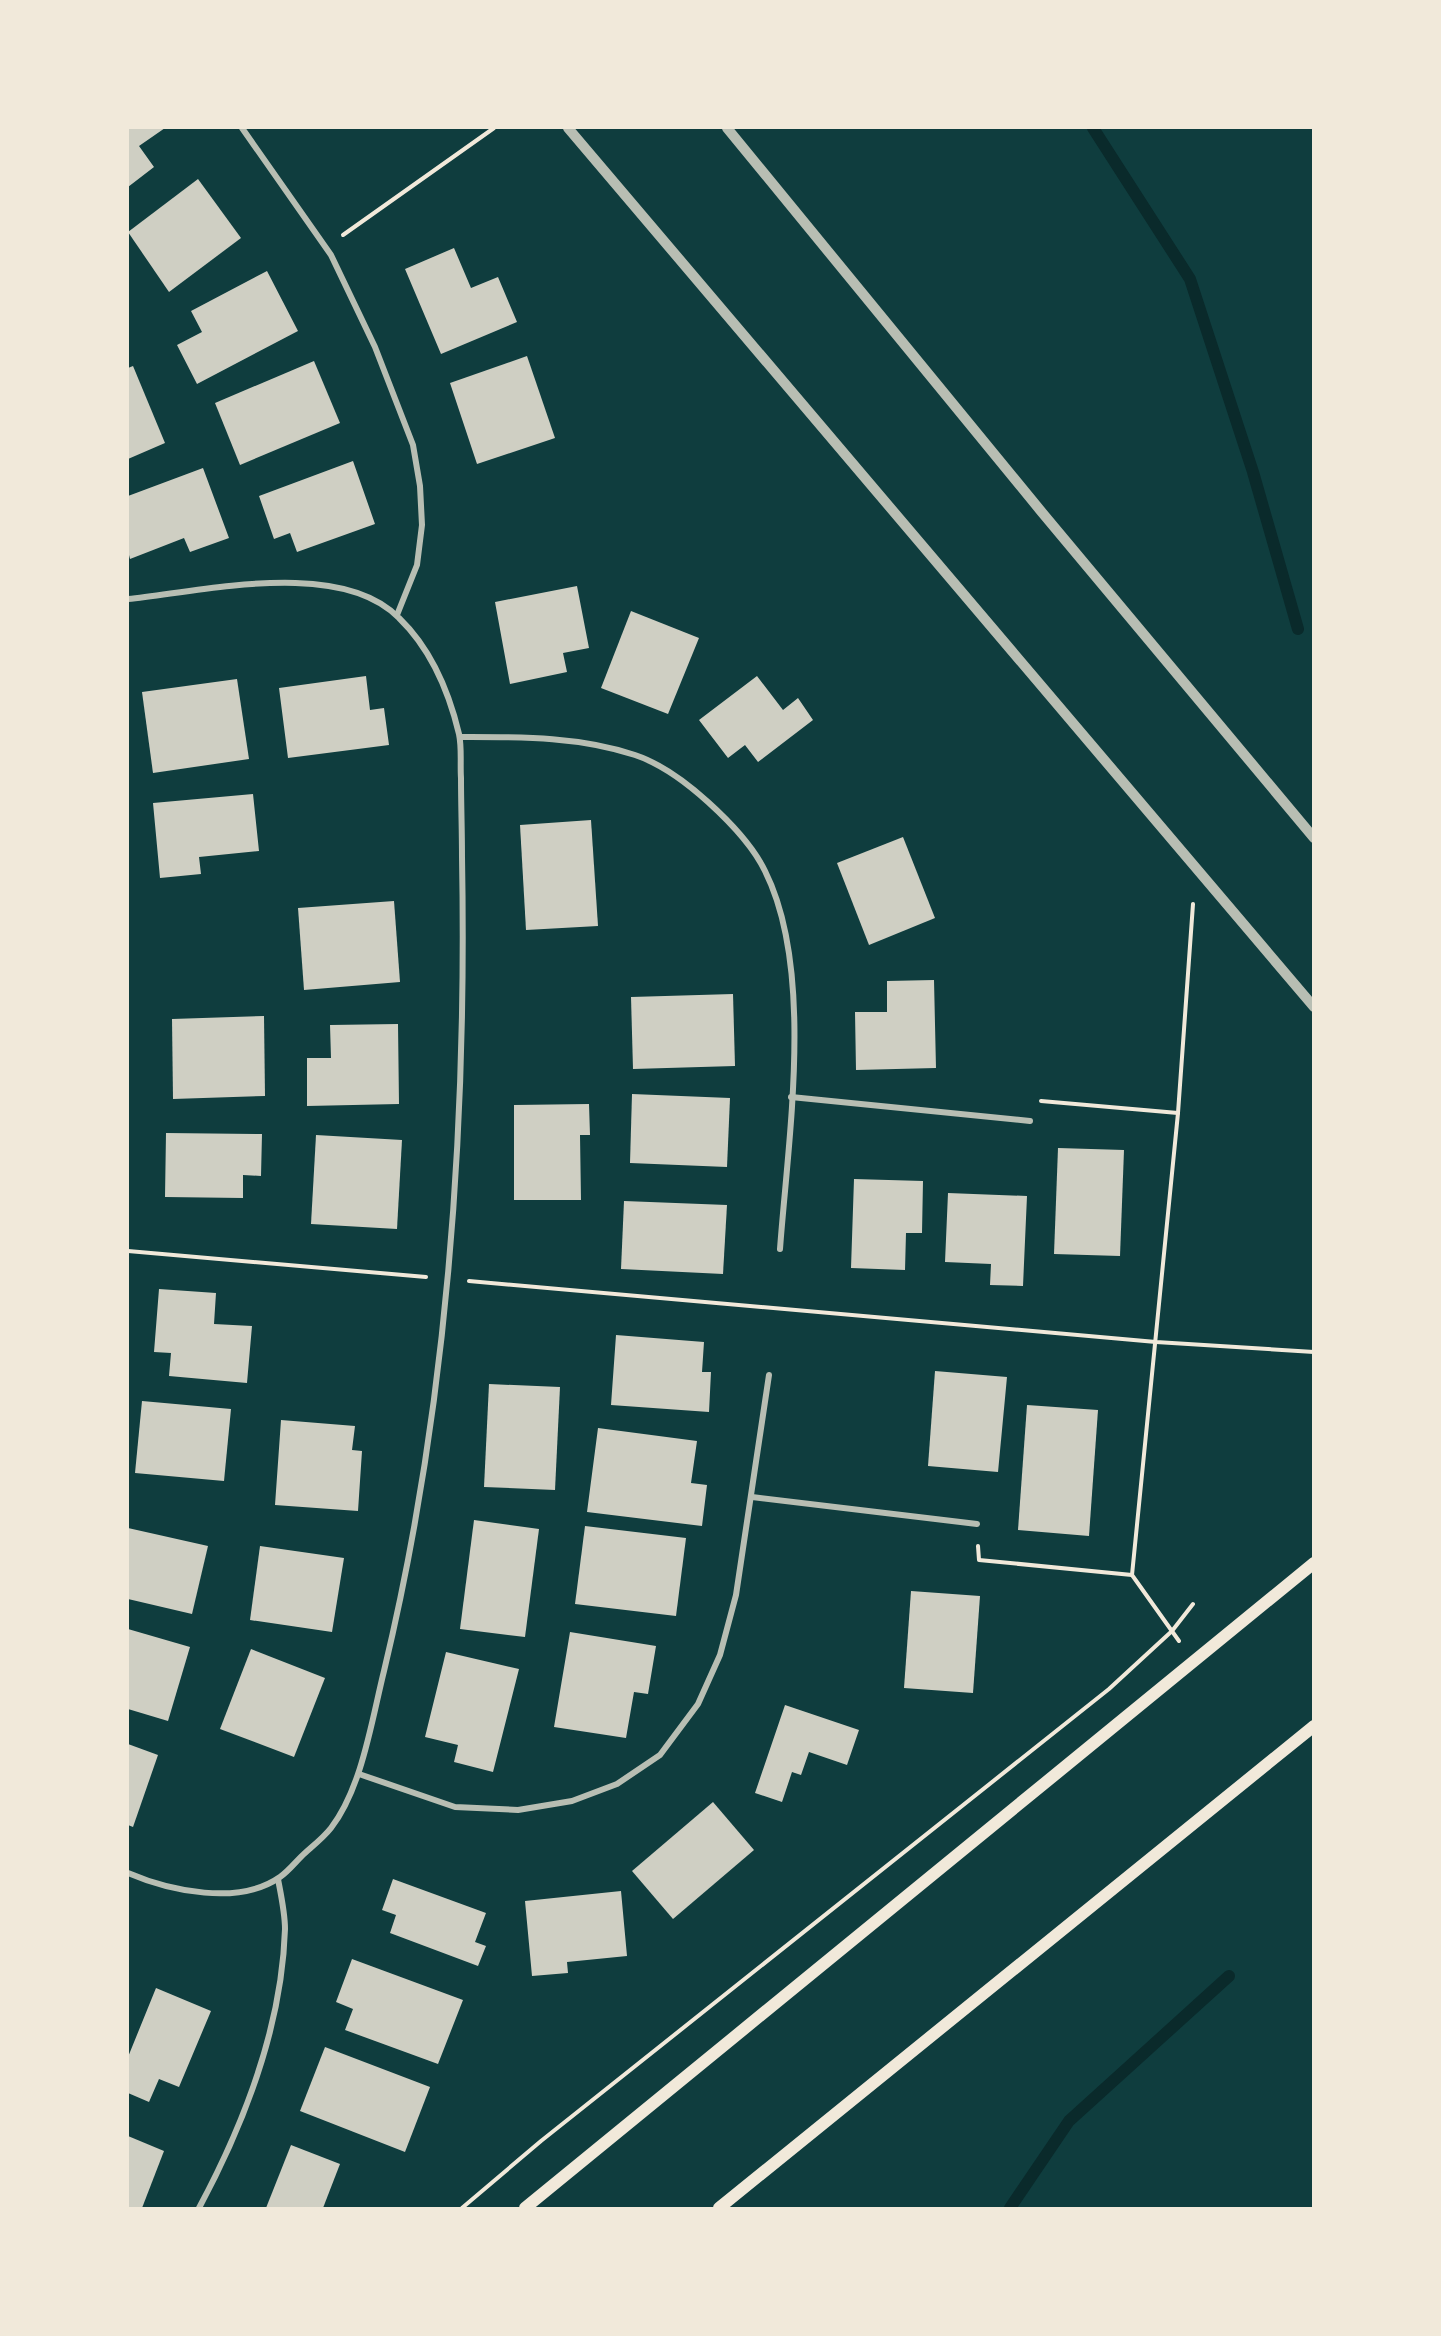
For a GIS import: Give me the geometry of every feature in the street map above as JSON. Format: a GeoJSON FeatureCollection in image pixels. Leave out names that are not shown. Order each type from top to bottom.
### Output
{"type":"FeatureCollection","features":[{"type":"Feature","properties":{"kind":"main road"},"geometry":{"type":"LineString","coordinates":[[525,2208],[1314,1563]]}},
{"type":"Feature","properties":{"kind":"main road"},"geometry":{"type":"LineString","coordinates":[[719,2208],[1314,1726]]}},
{"type":"Feature","properties":{"kind":"street"},"geometry":{"type":"LineString","coordinates":[[242,128],[326,247],[375,347],[413,445],[420,486],[422,525],[417,566],[397,615]]}},
{"type":"Feature","properties":{"kind":"street"},"geometry":{"type":"LineString","coordinates":[[568,128],[1314,1007]]}},
{"type":"Feature","properties":{"kind":"street"},"geometry":{"type":"LineString","coordinates":[[727,128],[1047,519],[1314,837]]}},
{"type":"Feature","properties":{"kind":"street"},"geometry":{"type":"LineString","coordinates":[[128,599],[279,582],[328,584],[367,594],[397,615],[420,642],[441,679],[460,737],[463,924],[460,1071],[447,1279],[434,1406],[416,1529],[359,1774],[332,1827],[278,1879],[239,1892],[199,1894],[145,1881],[128,1873]]}},
{"type":"Feature","properties":{"kind":"street"},"geometry":{"type":"LineString","coordinates":[[460,737],[584,742],[637,756],[686,783],[728,819],[765,870],[785,923],[794,984],[791,1097],[780,1249]]}},
{"type":"Feature","properties":{"kind":"street"},"geometry":{"type":"LineString","coordinates":[[791,1097],[1030,1121]]}},
{"type":"Feature","properties":{"kind":"street"},"geometry":{"type":"LineString","coordinates":[[359,1774],[455,1807],[518,1810],[572,1801],[595,1793],[617,1784],[660,1755],[698,1704],[720,1655],[736,1596],[769,1375]]}},
{"type":"Feature","properties":{"kind":"street"},"geometry":{"type":"LineString","coordinates":[[752,1497],[977,1524]]}},
{"type":"Feature","properties":{"kind":"street"},"geometry":{"type":"LineString","coordinates":[[199,2208],[247,2102],[273,2021],[282,1971],[285,1926],[278,1879]]}},
{"type":"Feature","properties":{"kind":"path"},"geometry":{"type":"LineString","coordinates":[[326,247],[494,128]]}},
{"type":"Feature","properties":{"kind":"path"},"geometry":{"type":"LineString","coordinates":[[1194,1661],[1132,1575],[1178,1113],[1196,868]]}},
{"type":"Feature","properties":{"kind":"path"},"geometry":{"type":"LineString","coordinates":[[1030,1121],[1032,1100],[1178,1113]]}},
{"type":"Feature","properties":{"kind":"path"},"geometry":{"type":"LineString","coordinates":[[128,1251],[1156,1342],[1314,1352]]}},
{"type":"Feature","properties":{"kind":"path"},"geometry":{"type":"LineString","coordinates":[[977,1524],[979,1560],[1132,1575]]}},
{"type":"Feature","properties":{"kind":"path"},"geometry":{"type":"LineString","coordinates":[[462,2208],[541,2140],[1108,1689],[1172,1631],[1193,1604]]}},
{"type":"Feature","properties":{"kind":"building"},"geometry":{"type":"Polygon","coordinates":[[[128,128],[165,128],[139,146],[154,167],[128,187],[128,128]]]}},
{"type":"Feature","properties":{"kind":"building"},"geometry":{"type":"Polygon","coordinates":[[[198,179],[241,238],[169,292],[128,232],[198,179]]]}},
{"type":"Feature","properties":{"kind":"building"},"geometry":{"type":"Polygon","coordinates":[[[454,248],[471,288],[498,277],[517,322],[441,354],[405,269],[454,248]]]}},
{"type":"Feature","properties":{"kind":"building"},"geometry":{"type":"Polygon","coordinates":[[[267,271],[298,331],[197,384],[177,345],[202,332],[191,311],[267,271]]]}},
{"type":"Feature","properties":{"kind":"building"},"geometry":{"type":"Polygon","coordinates":[[[527,356],[555,438],[477,464],[450,383],[527,356]]]}},
{"type":"Feature","properties":{"kind":"building"},"geometry":{"type":"Polygon","coordinates":[[[314,361],[340,423],[240,465],[215,403],[314,361]]]}},
{"type":"Feature","properties":{"kind":"building"},"geometry":{"type":"Polygon","coordinates":[[[133,366],[165,443],[128,459],[128,368],[133,366]]]}},
{"type":"Feature","properties":{"kind":"building"},"geometry":{"type":"Polygon","coordinates":[[[353,461],[375,524],[297,552],[290,533],[274,539],[259,496],[353,461]]]}},
{"type":"Feature","properties":{"kind":"building"},"geometry":{"type":"Polygon","coordinates":[[[203,468],[229,538],[190,552],[184,538],[130,559],[128,496],[203,468]]]}},
{"type":"Feature","properties":{"kind":"building"},"geometry":{"type":"Polygon","coordinates":[[[577,586],[589,648],[563,653],[567,672],[510,684],[495,602],[577,586]]]}},
{"type":"Feature","properties":{"kind":"building"},"geometry":{"type":"Polygon","coordinates":[[[631,611],[699,638],[668,714],[601,688],[631,611]]]}},
{"type":"Feature","properties":{"kind":"building"},"geometry":{"type":"Polygon","coordinates":[[[366,676],[370,710],[384,708],[389,745],[288,758],[279,688],[366,676]]]}},
{"type":"Feature","properties":{"kind":"building"},"geometry":{"type":"Polygon","coordinates":[[[757,676],[783,710],[798,698],[813,720],[758,762],[745,745],[728,758],[699,720],[757,676]]]}},
{"type":"Feature","properties":{"kind":"building"},"geometry":{"type":"Polygon","coordinates":[[[237,679],[249,759],[153,773],[142,692],[237,679]]]}},
{"type":"Feature","properties":{"kind":"building"},"geometry":{"type":"Polygon","coordinates":[[[253,794],[259,851],[199,857],[201,874],[160,878],[153,803],[253,794]]]}},
{"type":"Feature","properties":{"kind":"building"},"geometry":{"type":"Polygon","coordinates":[[[591,820],[598,926],[526,930],[520,825],[591,820]]]}},
{"type":"Feature","properties":{"kind":"building"},"geometry":{"type":"Polygon","coordinates":[[[903,837],[935,918],[869,945],[837,863],[903,837]]]}},
{"type":"Feature","properties":{"kind":"building"},"geometry":{"type":"Polygon","coordinates":[[[394,901],[400,982],[304,990],[298,908],[394,901]]]}},
{"type":"Feature","properties":{"kind":"building"},"geometry":{"type":"Polygon","coordinates":[[[934,980],[936,1068],[856,1070],[855,1012],[887,1012],[887,981],[934,980]]]}},
{"type":"Feature","properties":{"kind":"building"},"geometry":{"type":"Polygon","coordinates":[[[733,994],[735,1066],[633,1069],[631,997],[733,994]]]}},
{"type":"Feature","properties":{"kind":"building"},"geometry":{"type":"Polygon","coordinates":[[[264,1016],[265,1096],[173,1099],[172,1019],[264,1016]]]}},
{"type":"Feature","properties":{"kind":"building"},"geometry":{"type":"Polygon","coordinates":[[[398,1024],[399,1104],[307,1106],[307,1058],[331,1058],[330,1025],[398,1024]]]}},
{"type":"Feature","properties":{"kind":"building"},"geometry":{"type":"Polygon","coordinates":[[[632,1094],[730,1098],[727,1167],[630,1163],[632,1094]]]}},
{"type":"Feature","properties":{"kind":"building"},"geometry":{"type":"Polygon","coordinates":[[[589,1104],[590,1135],[580,1135],[581,1200],[514,1200],[514,1105],[589,1104]]]}},
{"type":"Feature","properties":{"kind":"building"},"geometry":{"type":"Polygon","coordinates":[[[166,1133],[262,1134],[261,1176],[243,1175],[243,1198],[165,1197],[166,1133]]]}},
{"type":"Feature","properties":{"kind":"building"},"geometry":{"type":"Polygon","coordinates":[[[316,1135],[402,1140],[397,1229],[311,1224],[316,1135]]]}},
{"type":"Feature","properties":{"kind":"building"},"geometry":{"type":"Polygon","coordinates":[[[1058,1148],[1124,1150],[1120,1256],[1054,1254],[1058,1148]]]}},
{"type":"Feature","properties":{"kind":"building"},"geometry":{"type":"Polygon","coordinates":[[[854,1179],[923,1181],[922,1233],[906,1233],[905,1270],[851,1268],[854,1179]]]}},
{"type":"Feature","properties":{"kind":"building"},"geometry":{"type":"Polygon","coordinates":[[[948,1193],[1027,1196],[1023,1286],[990,1285],[991,1264],[945,1262],[948,1193]]]}},
{"type":"Feature","properties":{"kind":"building"},"geometry":{"type":"Polygon","coordinates":[[[624,1201],[727,1205],[723,1274],[621,1269],[624,1201]]]}},
{"type":"Feature","properties":{"kind":"building"},"geometry":{"type":"Polygon","coordinates":[[[159,1289],[216,1293],[214,1324],[252,1326],[247,1383],[169,1376],[171,1353],[154,1352],[159,1289]]]}},
{"type":"Feature","properties":{"kind":"building"},"geometry":{"type":"Polygon","coordinates":[[[616,1335],[704,1342],[702,1372],[711,1372],[709,1412],[611,1405],[616,1335]]]}},
{"type":"Feature","properties":{"kind":"building"},"geometry":{"type":"Polygon","coordinates":[[[935,1371],[1007,1377],[998,1472],[928,1466],[935,1371]]]}},
{"type":"Feature","properties":{"kind":"building"},"geometry":{"type":"Polygon","coordinates":[[[489,1384],[560,1387],[555,1490],[484,1487],[489,1384]]]}},
{"type":"Feature","properties":{"kind":"building"},"geometry":{"type":"Polygon","coordinates":[[[142,1401],[231,1409],[224,1481],[135,1473],[142,1401]]]}},
{"type":"Feature","properties":{"kind":"building"},"geometry":{"type":"Polygon","coordinates":[[[1027,1405],[1098,1410],[1089,1536],[1018,1530],[1027,1405]]]}},
{"type":"Feature","properties":{"kind":"building"},"geometry":{"type":"Polygon","coordinates":[[[281,1420],[355,1426],[352,1450],[362,1451],[358,1511],[275,1505],[281,1420]]]}},
{"type":"Feature","properties":{"kind":"building"},"geometry":{"type":"Polygon","coordinates":[[[598,1428],[697,1441],[691,1483],[707,1485],[702,1526],[587,1512],[598,1428]]]}},
{"type":"Feature","properties":{"kind":"building"},"geometry":{"type":"Polygon","coordinates":[[[474,1520],[539,1529],[525,1637],[460,1629],[474,1520]]]}},
{"type":"Feature","properties":{"kind":"building"},"geometry":{"type":"Polygon","coordinates":[[[585,1526],[686,1538],[676,1616],[575,1604],[585,1526]]]}},
{"type":"Feature","properties":{"kind":"building"},"geometry":{"type":"Polygon","coordinates":[[[128,1528],[208,1546],[192,1614],[128,1599],[128,1528]]]}},
{"type":"Feature","properties":{"kind":"building"},"geometry":{"type":"Polygon","coordinates":[[[260,1546],[344,1558],[332,1632],[250,1620],[260,1546]]]}},
{"type":"Feature","properties":{"kind":"building"},"geometry":{"type":"Polygon","coordinates":[[[911,1591],[980,1596],[973,1693],[904,1688],[911,1591]]]}},
{"type":"Feature","properties":{"kind":"building"},"geometry":{"type":"Polygon","coordinates":[[[128,1629],[190,1647],[168,1721],[128,1709],[128,1629]]]}},
{"type":"Feature","properties":{"kind":"building"},"geometry":{"type":"Polygon","coordinates":[[[570,1632],[656,1646],[648,1694],[634,1692],[626,1738],[554,1727],[570,1632]]]}},
{"type":"Feature","properties":{"kind":"building"},"geometry":{"type":"Polygon","coordinates":[[[251,1649],[325,1678],[294,1757],[220,1729],[251,1649]]]}},
{"type":"Feature","properties":{"kind":"building"},"geometry":{"type":"Polygon","coordinates":[[[446,1652],[519,1669],[493,1772],[454,1762],[458,1745],[425,1737],[446,1652]]]}},
{"type":"Feature","properties":{"kind":"building"},"geometry":{"type":"Polygon","coordinates":[[[785,1705],[859,1730],[847,1765],[809,1752],[801,1775],[792,1772],[782,1802],[755,1793],[785,1705]]]}},
{"type":"Feature","properties":{"kind":"building"},"geometry":{"type":"Polygon","coordinates":[[[128,1744],[158,1755],[133,1827],[128,1825],[128,1744]]]}},
{"type":"Feature","properties":{"kind":"building"},"geometry":{"type":"Polygon","coordinates":[[[713,1802],[754,1850],[673,1919],[632,1871],[713,1802]]]}},
{"type":"Feature","properties":{"kind":"building"},"geometry":{"type":"Polygon","coordinates":[[[393,1879],[486,1913],[475,1942],[486,1946],[478,1966],[390,1933],[396,1915],[382,1910],[393,1879]]]}},
{"type":"Feature","properties":{"kind":"building"},"geometry":{"type":"Polygon","coordinates":[[[621,1891],[627,1956],[567,1962],[568,1973],[532,1976],[525,1901],[621,1891]]]}},
{"type":"Feature","properties":{"kind":"building"},"geometry":{"type":"Polygon","coordinates":[[[352,1959],[463,2000],[438,2064],[345,2030],[353,2009],[336,2002],[352,1959]]]}},
{"type":"Feature","properties":{"kind":"building"},"geometry":{"type":"Polygon","coordinates":[[[156,1988],[211,2011],[179,2087],[159,2079],[149,2102],[128,2093],[128,2057],[156,1988]]]}},
{"type":"Feature","properties":{"kind":"building"},"geometry":{"type":"Polygon","coordinates":[[[325,2047],[430,2087],[405,2152],[300,2111],[325,2047]]]}},
{"type":"Feature","properties":{"kind":"building"},"geometry":{"type":"Polygon","coordinates":[[[128,2136],[164,2151],[142,2208],[128,2208],[128,2136]]]}},
{"type":"Feature","properties":{"kind":"building"},"geometry":{"type":"Polygon","coordinates":[[[291,2145],[340,2164],[323,2208],[266,2208],[291,2145]]]}},
{"type":"Feature","properties":{"kind":"waterway"},"geometry":{"type":"LineString","coordinates":[[1093,128],[1190,279],[1253,472],[1298,629]]}},
{"type":"Feature","properties":{"kind":"waterway"},"geometry":{"type":"LineString","coordinates":[[1010,2208],[1069,2121],[1229,1976]]}}]}
